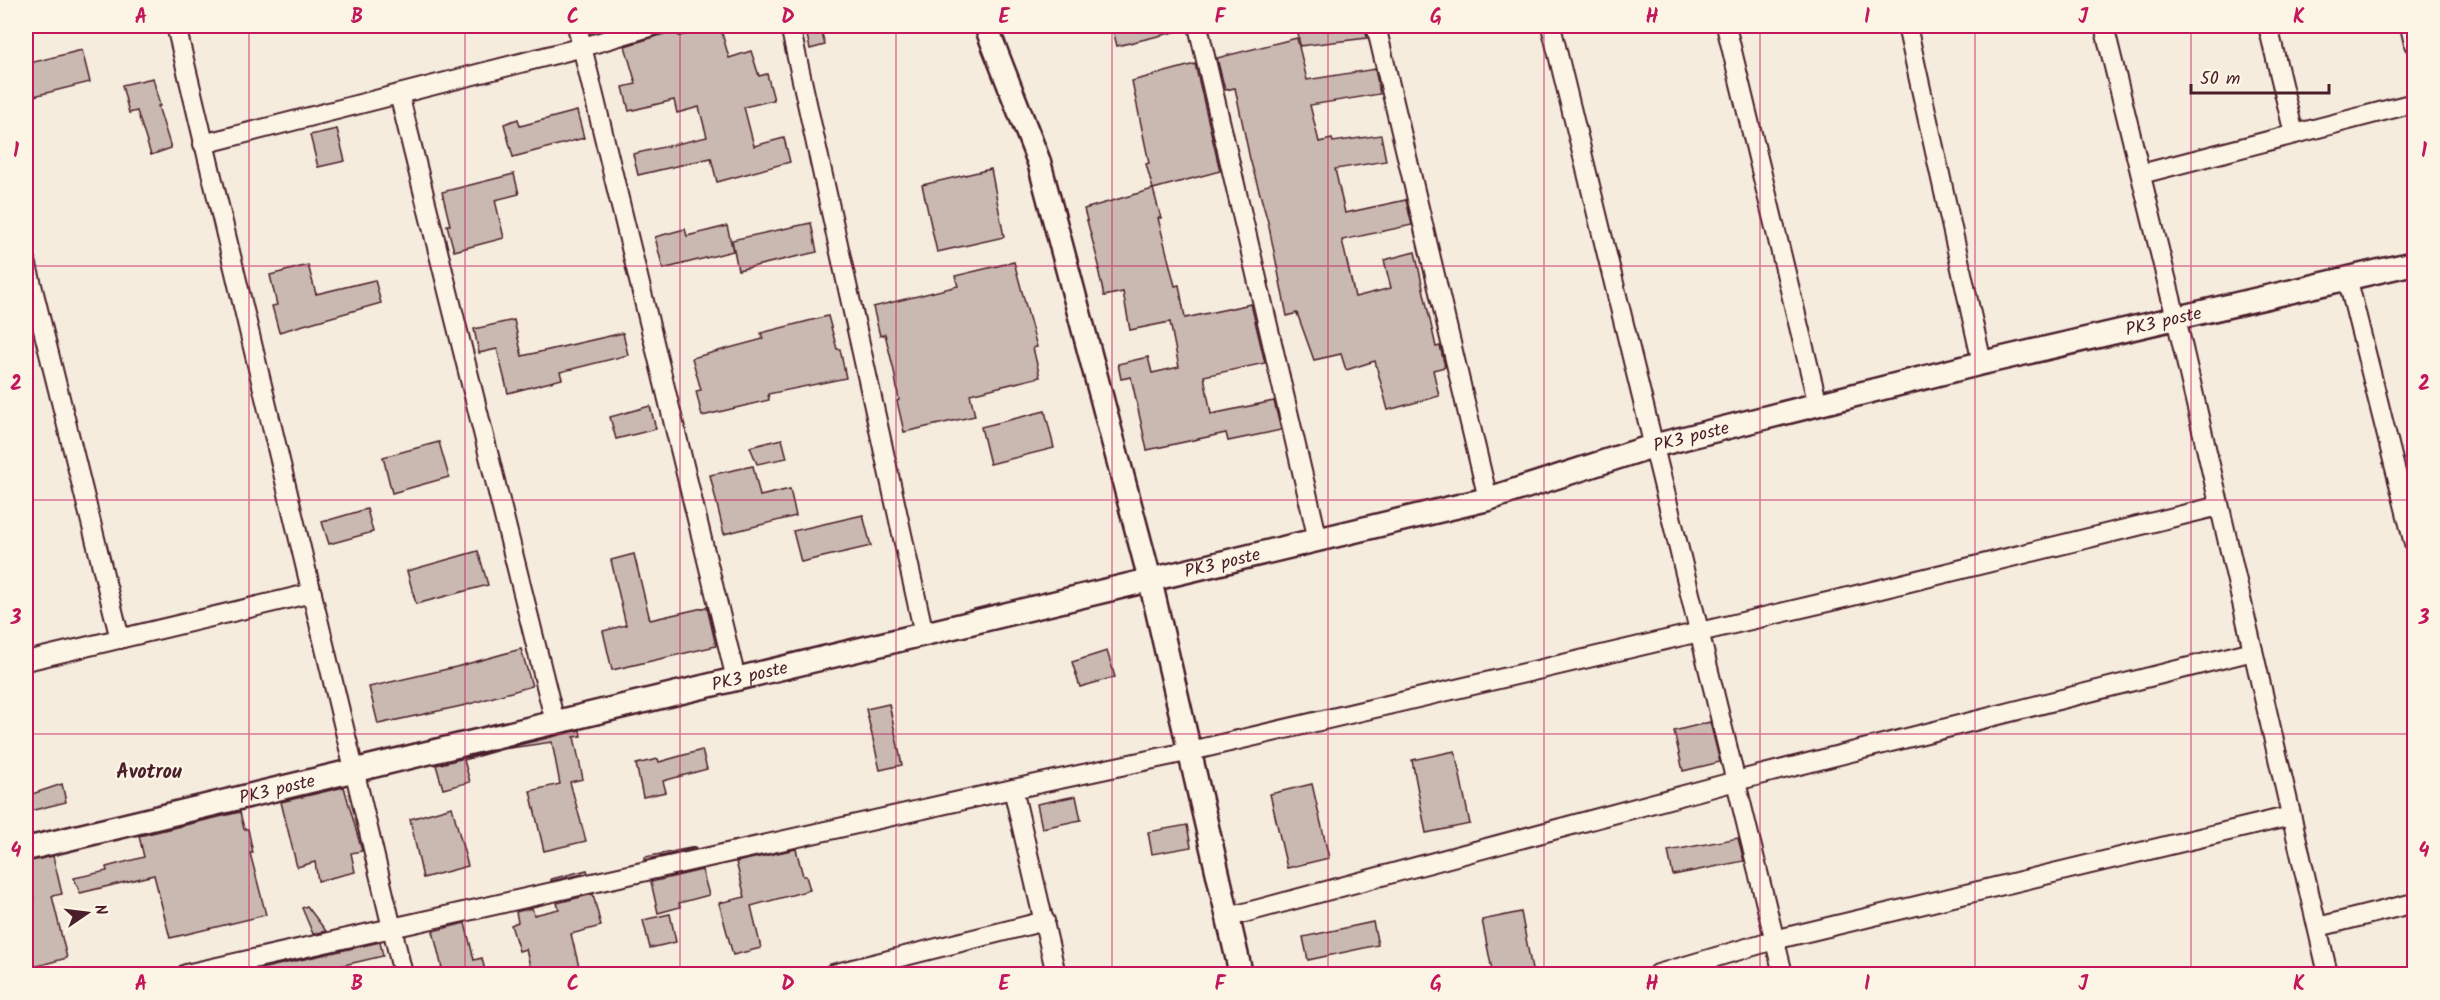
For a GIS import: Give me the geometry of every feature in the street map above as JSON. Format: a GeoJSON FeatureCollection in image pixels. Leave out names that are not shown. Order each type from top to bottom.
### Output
{"type":"FeatureCollection","features":[{"type":"Feature","properties":{"kind":"street"},"geometry":{"type":"LineString","coordinates":[[176,26],[403,975]]}},
{"type":"Feature","properties":{"kind":"street"},"geometry":{"type":"LineString","coordinates":[[577,26],[736,679]]}},
{"type":"Feature","properties":{"kind":"street"},"geometry":{"type":"LineString","coordinates":[[203,144],[583,47],[653,26]]}},
{"type":"Feature","properties":{"kind":"street"},"geometry":{"type":"LineString","coordinates":[[790,26],[924,634]]}},
{"type":"Feature","properties":{"kind":"street"},"geometry":{"type":"LineString","coordinates":[[986,26],[1039,162],[1150,580],[1242,975]]}},
{"type":"Feature","properties":{"kind":"street"},"geometry":{"type":"LineString","coordinates":[[1198,26],[1318,540]]}},
{"type":"Feature","properties":{"kind":"street"},"geometry":{"type":"LineString","coordinates":[[1376,26],[1488,499]]}},
{"type":"Feature","properties":{"kind":"street"},"geometry":{"type":"LineString","coordinates":[[1551,26],[1783,975]]}},
{"type":"Feature","properties":{"kind":"street"},"geometry":{"type":"LineString","coordinates":[[1726,26],[1818,405]]}},
{"type":"Feature","properties":{"kind":"street"},"geometry":{"type":"LineString","coordinates":[[1907,26],[1982,363]]}},
{"type":"Feature","properties":{"kind":"street"},"geometry":{"type":"LineString","coordinates":[[2104,26],[2176,318],[2328,975]]}},
{"type":"Feature","properties":{"kind":"street"},"geometry":{"type":"LineString","coordinates":[[2268,26],[2294,134]]}},
{"type":"Feature","properties":{"kind":"street"},"geometry":{"type":"LineString","coordinates":[[2410,26],[2415,45]]}},
{"type":"Feature","properties":{"kind":"street"},"geometry":{"type":"LineString","coordinates":[[399,94],[555,722]]}},
{"type":"Feature","properties":{"kind":"street"},"geometry":{"type":"LineString","coordinates":[[2141,174],[2415,103]]}},
{"type":"Feature","properties":{"kind":"street"},"geometry":{"type":"LineString","coordinates":[[26,261],[120,639]]}},
{"type":"Feature","properties":{"kind":"street","name":"PK3 poste"},"geometry":{"type":"LineString","coordinates":[[26,849],[1488,499],[1653,446],[1982,363],[2415,263]]}},
{"type":"Feature","properties":{"kind":"street"},"geometry":{"type":"LineString","coordinates":[[2348,277],[2415,544]]}},
{"type":"Feature","properties":{"kind":"street"},"geometry":{"type":"LineString","coordinates":[[186,975],[217,971],[392,928],[1191,751],[1700,632],[2220,506]]}},
{"type":"Feature","properties":{"kind":"street"},"geometry":{"type":"LineString","coordinates":[[26,662],[312,593]]}},
{"type":"Feature","properties":{"kind":"street"},"geometry":{"type":"LineString","coordinates":[[1229,917],[1736,782],[2253,651]]}},
{"type":"Feature","properties":{"kind":"street"},"geometry":{"type":"LineString","coordinates":[[1013,789],[1056,975]]}},
{"type":"Feature","properties":{"kind":"street"},"geometry":{"type":"LineString","coordinates":[[1658,975],[1774,940],[2291,816]]}},
{"type":"Feature","properties":{"kind":"street"},"geometry":{"type":"LineString","coordinates":[[2318,927],[2415,903]]}},
{"type":"Feature","properties":{"kind":"street"},"geometry":{"type":"LineString","coordinates":[[833,975],[1045,921]]}},
{"type":"Feature","properties":{"kind":"building"},"geometry":{"type":"Polygon","coordinates":[[[720,26],[729,58],[751,51],[759,76],[767,74],[774,100],[744,107],[754,146],[784,138],[790,162],[717,182],[711,158],[638,175],[633,154],[707,137],[699,107],[677,113],[674,100],[629,111],[623,87],[636,84],[625,46],[677,30],[679,36],[720,26]]]}},
{"type":"Feature","properties":{"kind":"building"},"geometry":{"type":"Polygon","coordinates":[[[805,26],[820,26],[825,45],[810,49],[805,26]]]}},
{"type":"Feature","properties":{"kind":"building"},"geometry":{"type":"Polygon","coordinates":[[[1112,26],[1179,26],[1179,31],[1117,46],[1112,26]]]}},
{"type":"Feature","properties":{"kind":"building"},"geometry":{"type":"Polygon","coordinates":[[[1297,26],[1365,26],[1367,38],[1300,46],[1297,26]]]}},
{"type":"Feature","properties":{"kind":"building"},"geometry":{"type":"Polygon","coordinates":[[[1297,38],[1307,80],[1375,69],[1380,94],[1310,105],[1319,142],[1381,135],[1386,161],[1335,169],[1345,213],[1406,200],[1412,225],[1342,240],[1355,297],[1391,288],[1384,260],[1415,252],[1436,347],[1440,346],[1445,367],[1433,370],[1439,396],[1388,410],[1375,361],[1346,370],[1341,354],[1314,360],[1297,313],[1287,316],[1268,222],[1250,159],[1235,88],[1225,90],[1217,58],[1297,38]]]}},
{"type":"Feature","properties":{"kind":"building"},"geometry":{"type":"Polygon","coordinates":[[[82,50],[90,82],[26,98],[26,64],[82,50]]]}},
{"type":"Feature","properties":{"kind":"building"},"geometry":{"type":"Polygon","coordinates":[[[1195,64],[1220,171],[1153,189],[1146,164],[1149,163],[1132,81],[1195,64]]]}},
{"type":"Feature","properties":{"kind":"building"},"geometry":{"type":"Polygon","coordinates":[[[153,78],[160,106],[158,106],[171,148],[151,155],[137,111],[129,113],[122,85],[153,78]]]}},
{"type":"Feature","properties":{"kind":"building"},"geometry":{"type":"Polygon","coordinates":[[[577,111],[584,138],[513,157],[504,124],[518,119],[520,126],[577,111]]]}},
{"type":"Feature","properties":{"kind":"building"},"geometry":{"type":"Polygon","coordinates":[[[337,129],[345,161],[318,167],[310,135],[337,129]]]}},
{"type":"Feature","properties":{"kind":"building"},"geometry":{"type":"Polygon","coordinates":[[[991,169],[1004,237],[937,252],[922,185],[991,169]]]}},
{"type":"Feature","properties":{"kind":"building"},"geometry":{"type":"Polygon","coordinates":[[[514,174],[519,194],[495,200],[504,238],[454,251],[442,192],[514,174]]]}},
{"type":"Feature","properties":{"kind":"building"},"geometry":{"type":"Polygon","coordinates":[[[1153,189],[1161,218],[1158,218],[1175,286],[1179,285],[1185,318],[1251,304],[1265,363],[1204,376],[1211,414],[1274,401],[1281,430],[1228,441],[1226,433],[1147,450],[1131,377],[1121,379],[1118,364],[1148,357],[1152,373],[1179,367],[1170,322],[1130,330],[1123,292],[1104,296],[1098,269],[1100,269],[1084,209],[1153,189]]]}},
{"type":"Feature","properties":{"kind":"building"},"geometry":{"type":"Polygon","coordinates":[[[811,223],[817,252],[738,270],[732,240],[811,223]]]}},
{"type":"Feature","properties":{"kind":"building"},"geometry":{"type":"Polygon","coordinates":[[[727,226],[733,251],[663,269],[655,237],[685,229],[687,236],[727,226]]]}},
{"type":"Feature","properties":{"kind":"building"},"geometry":{"type":"Polygon","coordinates":[[[1014,262],[1037,347],[1033,348],[1040,377],[970,394],[975,416],[904,432],[885,334],[880,336],[873,307],[958,286],[955,276],[1014,262]]]}},
{"type":"Feature","properties":{"kind":"building"},"geometry":{"type":"Polygon","coordinates":[[[308,265],[316,294],[375,280],[381,303],[279,332],[272,306],[277,305],[270,275],[308,265]]]}},
{"type":"Feature","properties":{"kind":"building"},"geometry":{"type":"Polygon","coordinates":[[[828,316],[837,349],[840,349],[846,378],[768,394],[769,400],[702,416],[696,391],[701,390],[692,358],[763,339],[761,333],[828,316]]]}},
{"type":"Feature","properties":{"kind":"building"},"geometry":{"type":"Polygon","coordinates":[[[514,320],[522,356],[623,333],[628,355],[560,372],[562,379],[508,393],[497,349],[479,353],[474,329],[514,320]]]}},
{"type":"Feature","properties":{"kind":"building"},"geometry":{"type":"Polygon","coordinates":[[[650,406],[656,429],[616,439],[610,417],[650,406]]]}},
{"type":"Feature","properties":{"kind":"building"},"geometry":{"type":"Polygon","coordinates":[[[1045,411],[1054,448],[990,464],[981,427],[1045,411]]]}},
{"type":"Feature","properties":{"kind":"building"},"geometry":{"type":"Polygon","coordinates":[[[782,439],[787,458],[757,464],[750,447],[782,439]]]}},
{"type":"Feature","properties":{"kind":"building"},"geometry":{"type":"Polygon","coordinates":[[[439,442],[449,477],[392,493],[383,457],[439,442]]]}},
{"type":"Feature","properties":{"kind":"building"},"geometry":{"type":"Polygon","coordinates":[[[753,466],[760,496],[790,489],[796,516],[724,534],[710,475],[753,466]]]}},
{"type":"Feature","properties":{"kind":"building"},"geometry":{"type":"Polygon","coordinates":[[[367,509],[373,532],[329,544],[322,522],[367,509]]]}},
{"type":"Feature","properties":{"kind":"building"},"geometry":{"type":"Polygon","coordinates":[[[863,515],[871,546],[801,562],[793,531],[863,515]]]}},
{"type":"Feature","properties":{"kind":"building"},"geometry":{"type":"Polygon","coordinates":[[[478,551],[488,585],[416,604],[407,571],[478,551]]]}},
{"type":"Feature","properties":{"kind":"building"},"geometry":{"type":"Polygon","coordinates":[[[634,554],[650,620],[707,607],[716,646],[612,670],[603,631],[626,625],[611,560],[634,554]]]}},
{"type":"Feature","properties":{"kind":"building"},"geometry":{"type":"Polygon","coordinates":[[[521,649],[532,686],[466,705],[378,724],[369,687],[521,649]]]}},
{"type":"Feature","properties":{"kind":"building"},"geometry":{"type":"Polygon","coordinates":[[[1107,651],[1115,677],[1080,687],[1072,662],[1107,651]]]}},
{"type":"Feature","properties":{"kind":"building"},"geometry":{"type":"Polygon","coordinates":[[[889,704],[902,765],[880,770],[866,709],[889,704]]]}},
{"type":"Feature","properties":{"kind":"building"},"geometry":{"type":"Polygon","coordinates":[[[1710,722],[1720,762],[1683,771],[1674,731],[1710,722]]]}},
{"type":"Feature","properties":{"kind":"building"},"geometry":{"type":"Polygon","coordinates":[[[580,730],[581,736],[574,737],[583,779],[570,782],[586,841],[544,851],[530,791],[560,784],[552,742],[503,749],[464,760],[470,782],[443,789],[436,765],[580,730]]]}},
{"type":"Feature","properties":{"kind":"building"},"geometry":{"type":"Polygon","coordinates":[[[702,750],[707,769],[663,781],[666,792],[643,797],[636,764],[658,759],[659,762],[702,750]]]}},
{"type":"Feature","properties":{"kind":"building"},"geometry":{"type":"Polygon","coordinates":[[[1455,751],[1470,824],[1426,833],[1412,760],[1455,751]]]}},
{"type":"Feature","properties":{"kind":"building"},"geometry":{"type":"Polygon","coordinates":[[[62,784],[66,802],[26,812],[26,796],[62,784]]]}},
{"type":"Feature","properties":{"kind":"building"},"geometry":{"type":"Polygon","coordinates":[[[1312,784],[1329,858],[1287,868],[1270,794],[1312,784]]]}},
{"type":"Feature","properties":{"kind":"building"},"geometry":{"type":"Polygon","coordinates":[[[344,787],[362,851],[351,853],[355,872],[318,881],[315,862],[297,867],[281,802],[344,787]]]}},
{"type":"Feature","properties":{"kind":"building"},"geometry":{"type":"Polygon","coordinates":[[[1076,796],[1081,820],[1042,828],[1037,804],[1076,796]]]}},
{"type":"Feature","properties":{"kind":"building"},"geometry":{"type":"Polygon","coordinates":[[[452,807],[468,866],[423,878],[410,819],[452,807]]]}},
{"type":"Feature","properties":{"kind":"building"},"geometry":{"type":"Polygon","coordinates":[[[240,812],[244,829],[248,829],[253,853],[250,853],[266,915],[170,938],[154,875],[80,893],[74,878],[107,871],[106,867],[144,857],[139,836],[240,812]]]}},
{"type":"Feature","properties":{"kind":"building"},"geometry":{"type":"Polygon","coordinates":[[[1187,825],[1191,847],[1152,854],[1148,832],[1187,825]]]}},
{"type":"Feature","properties":{"kind":"building"},"geometry":{"type":"Polygon","coordinates":[[[1738,838],[1744,861],[1673,875],[1668,851],[1738,838]]]}},
{"type":"Feature","properties":{"kind":"building"},"geometry":{"type":"Polygon","coordinates":[[[696,848],[645,860],[645,857],[696,848]]]}},
{"type":"Feature","properties":{"kind":"building"},"geometry":{"type":"Polygon","coordinates":[[[796,849],[803,876],[806,876],[810,890],[751,906],[761,948],[733,955],[719,903],[745,897],[736,862],[796,849]]]}},
{"type":"Feature","properties":{"kind":"building"},"geometry":{"type":"Polygon","coordinates":[[[53,856],[62,894],[52,896],[67,958],[26,969],[26,900],[34,899],[26,862],[53,856]]]}},
{"type":"Feature","properties":{"kind":"building"},"geometry":{"type":"Polygon","coordinates":[[[587,870],[588,873],[551,881],[551,879],[587,870]]]}},
{"type":"Feature","properties":{"kind":"building"},"geometry":{"type":"Polygon","coordinates":[[[702,870],[709,895],[679,903],[680,907],[658,913],[651,882],[702,870]]]}},
{"type":"Feature","properties":{"kind":"building"},"geometry":{"type":"Polygon","coordinates":[[[593,894],[601,926],[571,934],[581,975],[532,975],[526,949],[519,951],[511,925],[518,922],[516,912],[532,908],[534,915],[559,909],[557,903],[593,894]]]}},
{"type":"Feature","properties":{"kind":"building"},"geometry":{"type":"Polygon","coordinates":[[[307,906],[326,931],[313,934],[302,908],[307,906]]]}},
{"type":"Feature","properties":{"kind":"building"},"geometry":{"type":"Polygon","coordinates":[[[1521,912],[1533,975],[1493,975],[1482,920],[1521,912]]]}},
{"type":"Feature","properties":{"kind":"building"},"geometry":{"type":"Polygon","coordinates":[[[670,914],[676,942],[650,948],[643,920],[670,914]]]}},
{"type":"Feature","properties":{"kind":"building"},"geometry":{"type":"Polygon","coordinates":[[[1373,922],[1378,945],[1308,960],[1303,937],[1373,922]]]}},
{"type":"Feature","properties":{"kind":"building"},"geometry":{"type":"Polygon","coordinates":[[[465,923],[474,960],[482,958],[486,975],[439,975],[438,969],[442,968],[433,931],[465,923]]]}},
{"type":"Feature","properties":{"kind":"building"},"geometry":{"type":"Polygon","coordinates":[[[380,942],[383,956],[314,972],[314,969],[292,975],[242,973],[380,942]]]}},
{"type":"Feature","properties":{"kind":"district","name":"Avotrou"},"geometry":{"type":"Point","coordinates":[149,771]}}]}
